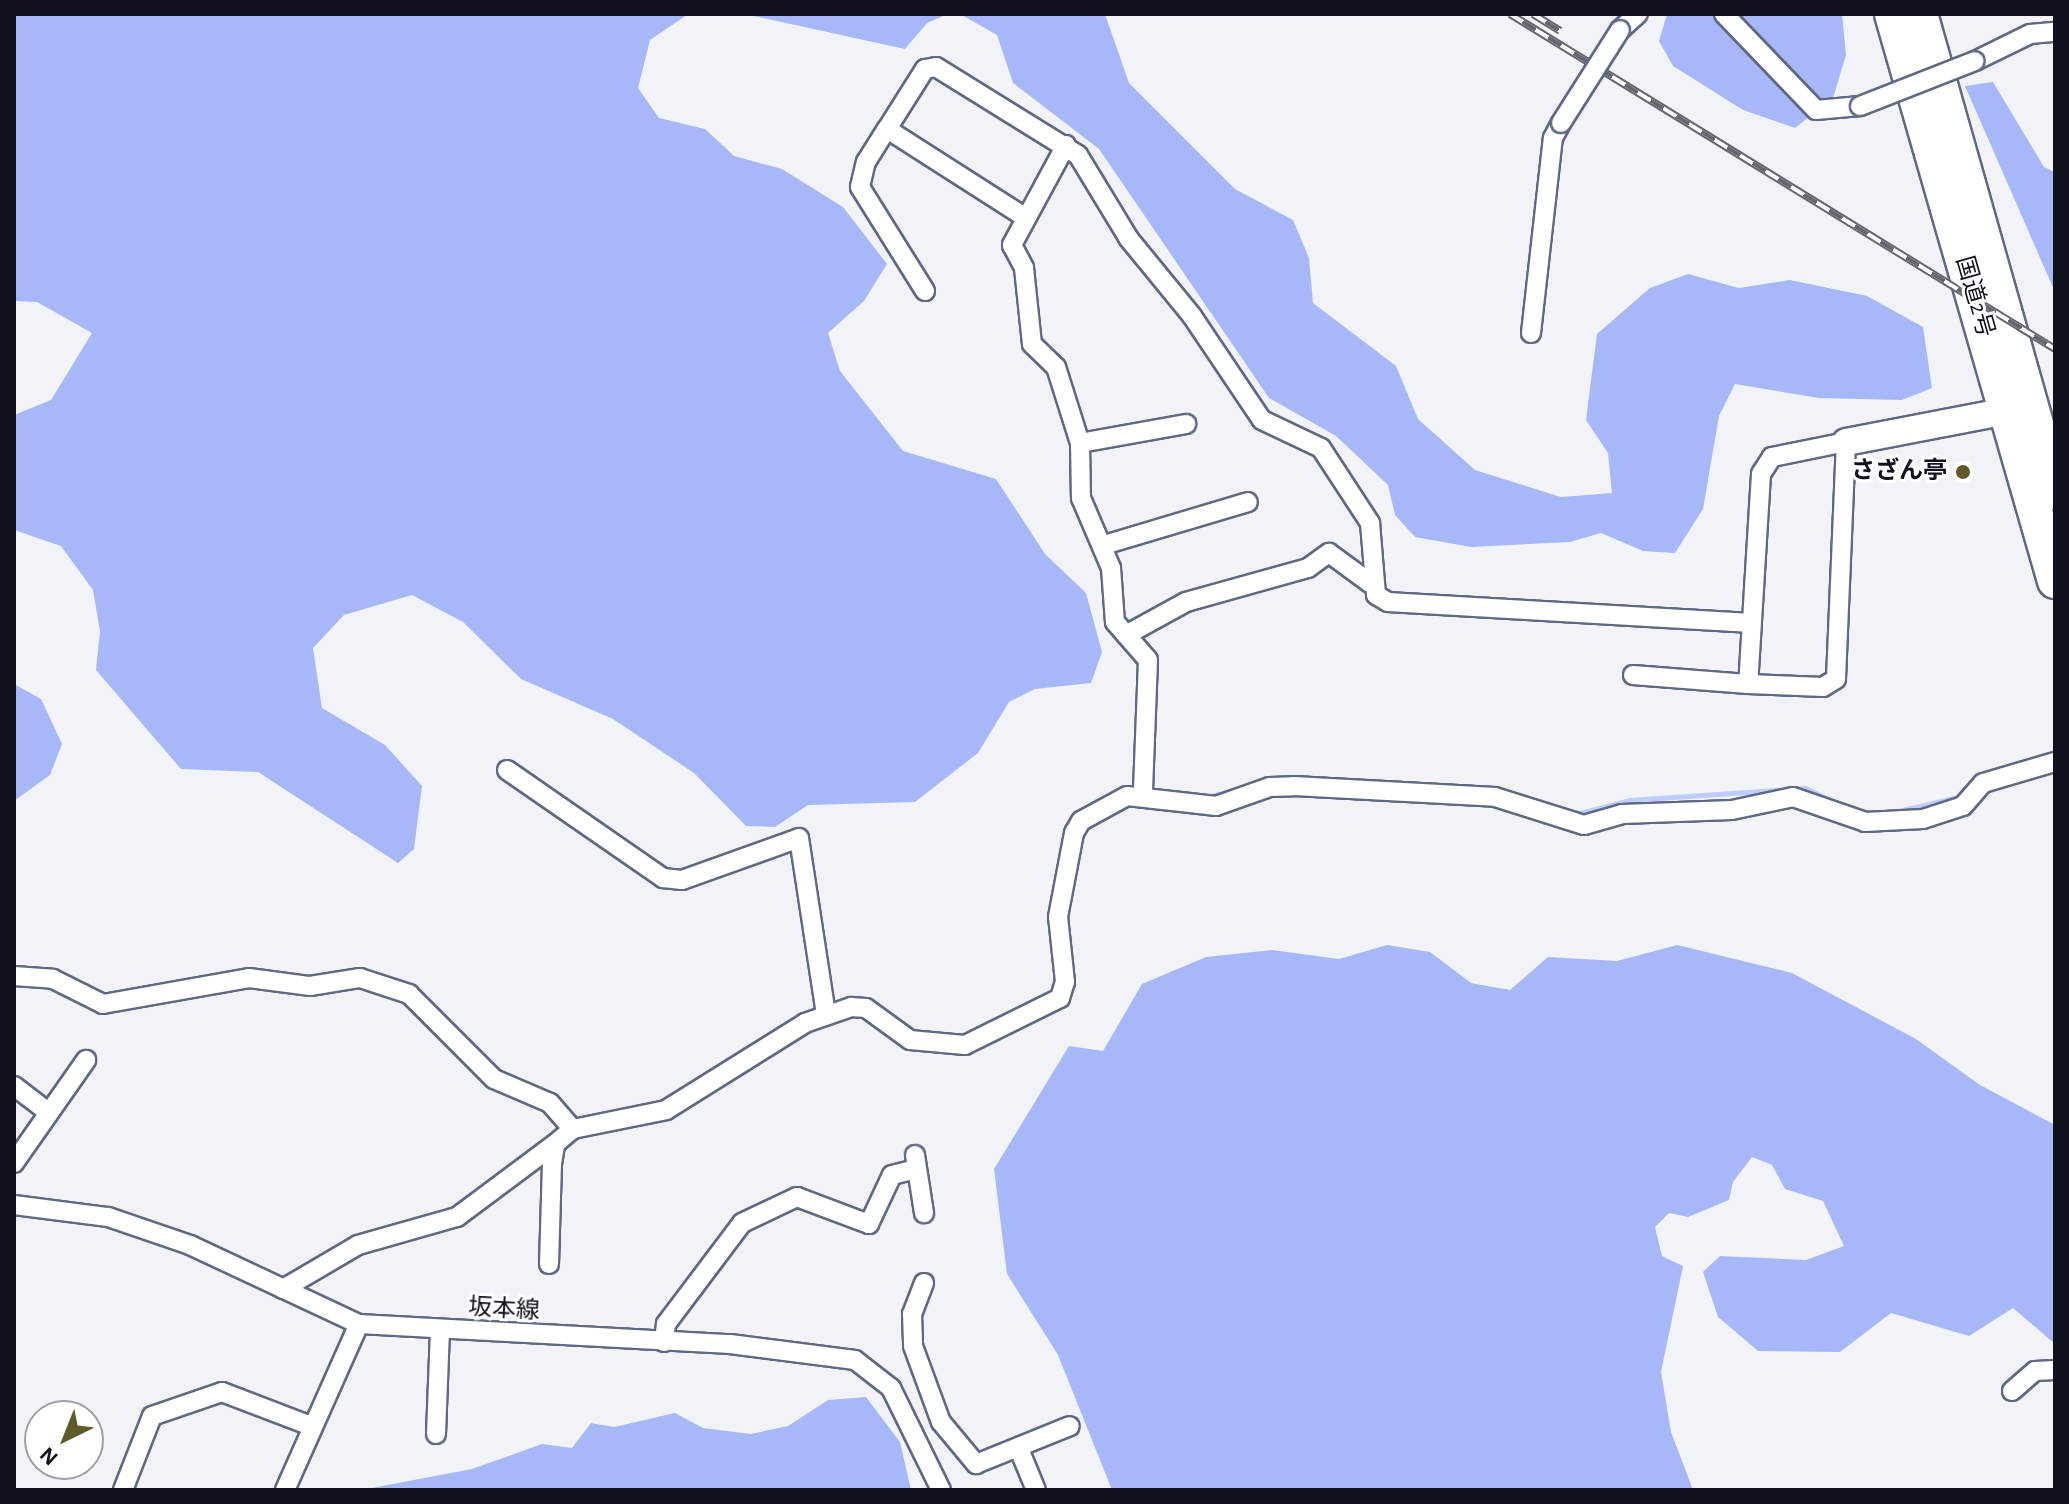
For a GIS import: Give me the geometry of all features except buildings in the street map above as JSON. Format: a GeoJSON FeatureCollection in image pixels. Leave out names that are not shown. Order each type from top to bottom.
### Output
{"type":"FeatureCollection","features":[{"type":"Feature","properties":{"kind":"highway","name":"国道2号"},"geometry":{"type":"LineString","coordinates":[[1892,14],[2018,409],[2055,492]]}},
{"type":"Feature","properties":{"kind":"highway","name":"国道2号"},"geometry":{"type":"LineString","coordinates":[[1920,14],[2018,409],[2055,581]]}},
{"type":"Feature","properties":{"kind":"street"},"geometry":{"type":"LineString","coordinates":[[1531,333],[1553,138],[1620,30],[1638,14]]}},
{"type":"Feature","properties":{"kind":"street"},"geometry":{"type":"LineString","coordinates":[[1724,14],[1816,110],[1860,106],[1975,61],[2030,34],[2055,32]]}},
{"type":"Feature","properties":{"kind":"street"},"geometry":{"type":"LineString","coordinates":[[925,291],[860,187],[866,162],[925,69],[936,67],[1066,145],[1095,176],[1129,239],[1192,316],[1262,420],[1321,448],[1370,523],[1375,541],[1370,583]]}},
{"type":"Feature","properties":{"kind":"street"},"geometry":{"type":"LineString","coordinates":[[887,129],[1023,216]]}},
{"type":"Feature","properties":{"kind":"street"},"geometry":{"type":"LineString","coordinates":[[1066,145],[1023,216],[1012,245],[1024,268],[1032,344],[1056,367],[1080,443],[1081,498],[1104,545],[1112,610],[1150,670],[1143,692],[1143,793]]}},
{"type":"Feature","properties":{"kind":"street"},"geometry":{"type":"LineString","coordinates":[[1748,684],[1761,474],[1772,457],[2018,409]]}},
{"type":"Feature","properties":{"kind":"street"},"geometry":{"type":"LineString","coordinates":[[1080,443],[1186,424]]}},
{"type":"Feature","properties":{"kind":"street"},"geometry":{"type":"LineString","coordinates":[[1633,675],[1823,687],[1836,679],[1846,442]]}},
{"type":"Feature","properties":{"kind":"street"},"geometry":{"type":"LineString","coordinates":[[1104,545],[1248,502]]}},
{"type":"Feature","properties":{"kind":"street"},"geometry":{"type":"LineString","coordinates":[[1126,635],[1186,602],[1308,568],[1329,553],[1370,583],[1388,602],[1751,623]]}},
{"type":"Feature","properties":{"kind":"street"},"geometry":{"type":"LineString","coordinates":[[283,1289],[358,1245],[457,1217],[573,1129],[666,1110],[712,1076],[826,1015],[866,1008],[910,1040],[965,1045],[1047,1008],[1065,982],[1058,917],[1074,833],[1102,808],[1143,793],[1216,806],[1270,787],[1495,797],[1584,825],[1622,814],[1732,810],[1793,797],[1865,822],[1923,819],[1963,806],[1983,783],[2055,762]]}},
{"type":"Feature","properties":{"kind":"street"},"geometry":{"type":"LineString","coordinates":[[507,770],[663,878],[682,880],[799,838],[826,1015]]}},
{"type":"Feature","properties":{"kind":"street"},"geometry":{"type":"LineString","coordinates":[[14,976],[53,979],[103,1004],[249,978],[381,984],[409,994],[494,1079],[550,1103],[573,1129]]}},
{"type":"Feature","properties":{"kind":"street"},"geometry":{"type":"LineString","coordinates":[[14,1163],[86,1060]]}},
{"type":"Feature","properties":{"kind":"street"},"geometry":{"type":"LineString","coordinates":[[14,1086],[48,1112]]}},
{"type":"Feature","properties":{"kind":"street"},"geometry":{"type":"LineString","coordinates":[[549,1264],[555,1144]]}},
{"type":"Feature","properties":{"kind":"street"},"geometry":{"type":"LineString","coordinates":[[664,1342],[666,1324],[742,1223],[797,1197],[869,1224],[892,1175],[915,1162],[924,1213]]}},
{"type":"Feature","properties":{"kind":"street","name":"坂本線"},"geometry":{"type":"LineString","coordinates":[[14,1205],[108,1217],[190,1245],[359,1324],[664,1342],[855,1360],[891,1388],[941,1490]]}},
{"type":"Feature","properties":{"kind":"street"},"geometry":{"type":"LineString","coordinates":[[924,1283],[911,1328],[941,1422],[976,1464],[1070,1426]]}},
{"type":"Feature","properties":{"kind":"street"},"geometry":{"type":"LineString","coordinates":[[285,1490],[359,1324]]}},
{"type":"Feature","properties":{"kind":"street"},"geometry":{"type":"LineString","coordinates":[[436,1434],[440,1331]]}},
{"type":"Feature","properties":{"kind":"street"},"geometry":{"type":"LineString","coordinates":[[2012,1391],[2035,1371],[2055,1370]]}},
{"type":"Feature","properties":{"kind":"street"},"geometry":{"type":"LineString","coordinates":[[123,1490],[152,1416],[222,1392],[311,1426]]}},
{"type":"Feature","properties":{"kind":"street"},"geometry":{"type":"LineString","coordinates":[[1019,1449],[1036,1490]]}},
{"type":"Feature","properties":{"kind":"shaded area"},"geometry":{"type":"Polygon","coordinates":[[[14,14],[735,14],[687,15],[650,40],[638,88],[659,118],[705,129],[734,156],[782,169],[843,207],[887,264],[864,301],[828,333],[840,371],[903,451],[996,479],[1045,554],[1086,593],[1102,652],[1091,683],[1035,689],[1009,702],[978,753],[915,802],[808,805],[775,827],[746,826],[694,773],[613,719],[521,679],[463,622],[412,595],[344,615],[313,648],[322,708],[385,745],[422,786],[414,849],[398,863],[258,772],[181,769],[96,670],[100,631],[93,590],[61,546],[14,530],[14,415],[51,400],[92,333],[37,302],[14,301],[14,14]]]}},
{"type":"Feature","properties":{"kind":"shaded area"},"geometry":{"type":"Polygon","coordinates":[[[745,14],[948,14],[927,23],[905,49],[745,14]]]}},
{"type":"Feature","properties":{"kind":"shaded area"},"geometry":{"type":"Polygon","coordinates":[[[960,14],[1105,14],[1129,83],[1235,189],[1293,220],[1309,258],[1313,303],[1396,366],[1418,419],[1475,470],[1561,497],[1612,493],[1608,453],[1586,420],[1597,334],[1650,288],[1688,274],[1739,288],[1790,280],[1867,296],[1923,327],[1932,388],[1902,400],[1819,398],[1735,384],[1719,416],[1703,509],[1675,553],[1643,551],[1601,533],[1570,542],[1471,547],[1415,537],[1395,515],[1388,485],[1336,436],[1269,398],[1099,149],[1013,83],[997,35],[960,14]]]}},
{"type":"Feature","properties":{"kind":"shaded area"},"geometry":{"type":"Polygon","coordinates":[[[1667,14],[1842,14],[1846,55],[1833,98],[1795,128],[1743,110],[1673,66],[1659,41],[1667,14]]]}},
{"type":"Feature","properties":{"kind":"shaded area"},"geometry":{"type":"Polygon","coordinates":[[[1993,82],[2044,167],[2055,172],[2055,292],[1965,86],[1993,82]]]}},
{"type":"Feature","properties":{"kind":"shaded area"},"geometry":{"type":"Polygon","coordinates":[[[14,684],[41,699],[62,744],[50,775],[14,801],[14,684]]]}},
{"type":"Feature","properties":{"kind":"shaded area"},"geometry":{"type":"Polygon","coordinates":[[[1387,945],[1430,952],[1471,983],[1510,990],[1548,957],[1617,961],[1677,945],[1792,973],[1916,1039],[1980,1085],[2055,1125],[2055,1344],[2013,1308],[1969,1336],[1891,1313],[1840,1352],[1758,1351],[1718,1317],[1703,1272],[1720,1256],[1806,1260],[1844,1246],[1823,1201],[1785,1189],[1772,1165],[1752,1157],[1733,1182],[1729,1200],[1688,1217],[1669,1213],[1655,1227],[1662,1256],[1683,1266],[1661,1372],[1671,1432],[1693,1490],[1112,1490],[1058,1355],[1007,1274],[994,1169],[1069,1046],[1103,1051],[1142,984],[1206,957],[1272,950],[1339,959],[1387,945]]]}},
{"type":"Feature","properties":{"kind":"shaded area"},"geometry":{"type":"Polygon","coordinates":[[[866,1397],[900,1442],[911,1490],[361,1490],[472,1469],[542,1444],[572,1448],[591,1423],[614,1427],[675,1413],[703,1428],[751,1434],[788,1426],[828,1400],[866,1397]]]}},
{"type":"Feature","properties":{"kind":"waterway"},"geometry":{"type":"LineString","coordinates":[[1361,781],[1493,788],[1551,806]]}},
{"type":"Feature","properties":{"kind":"waterway"},"geometry":{"type":"LineString","coordinates":[[1576,814],[1630,800],[1805,788],[1842,806]]}},
{"type":"Feature","properties":{"kind":"waterway"},"geometry":{"type":"LineString","coordinates":[[1207,797],[1236,790]]}},
{"type":"Feature","properties":{"kind":"waterway"},"geometry":{"type":"LineString","coordinates":[[1894,812],[1962,796]]}},
{"type":"Feature","properties":{"kind":"railway"},"geometry":{"type":"LineString","coordinates":[[1510,14],[2055,349]]}},
{"type":"Feature","properties":{"kind":"railway"},"geometry":{"type":"LineString","coordinates":[[1533,14],[1560,31]]}},
{"type":"Feature","properties":{"kind":"place","name":"さざん亭"},"geometry":{"type":"Point","coordinates":[1963,472]}}]}
